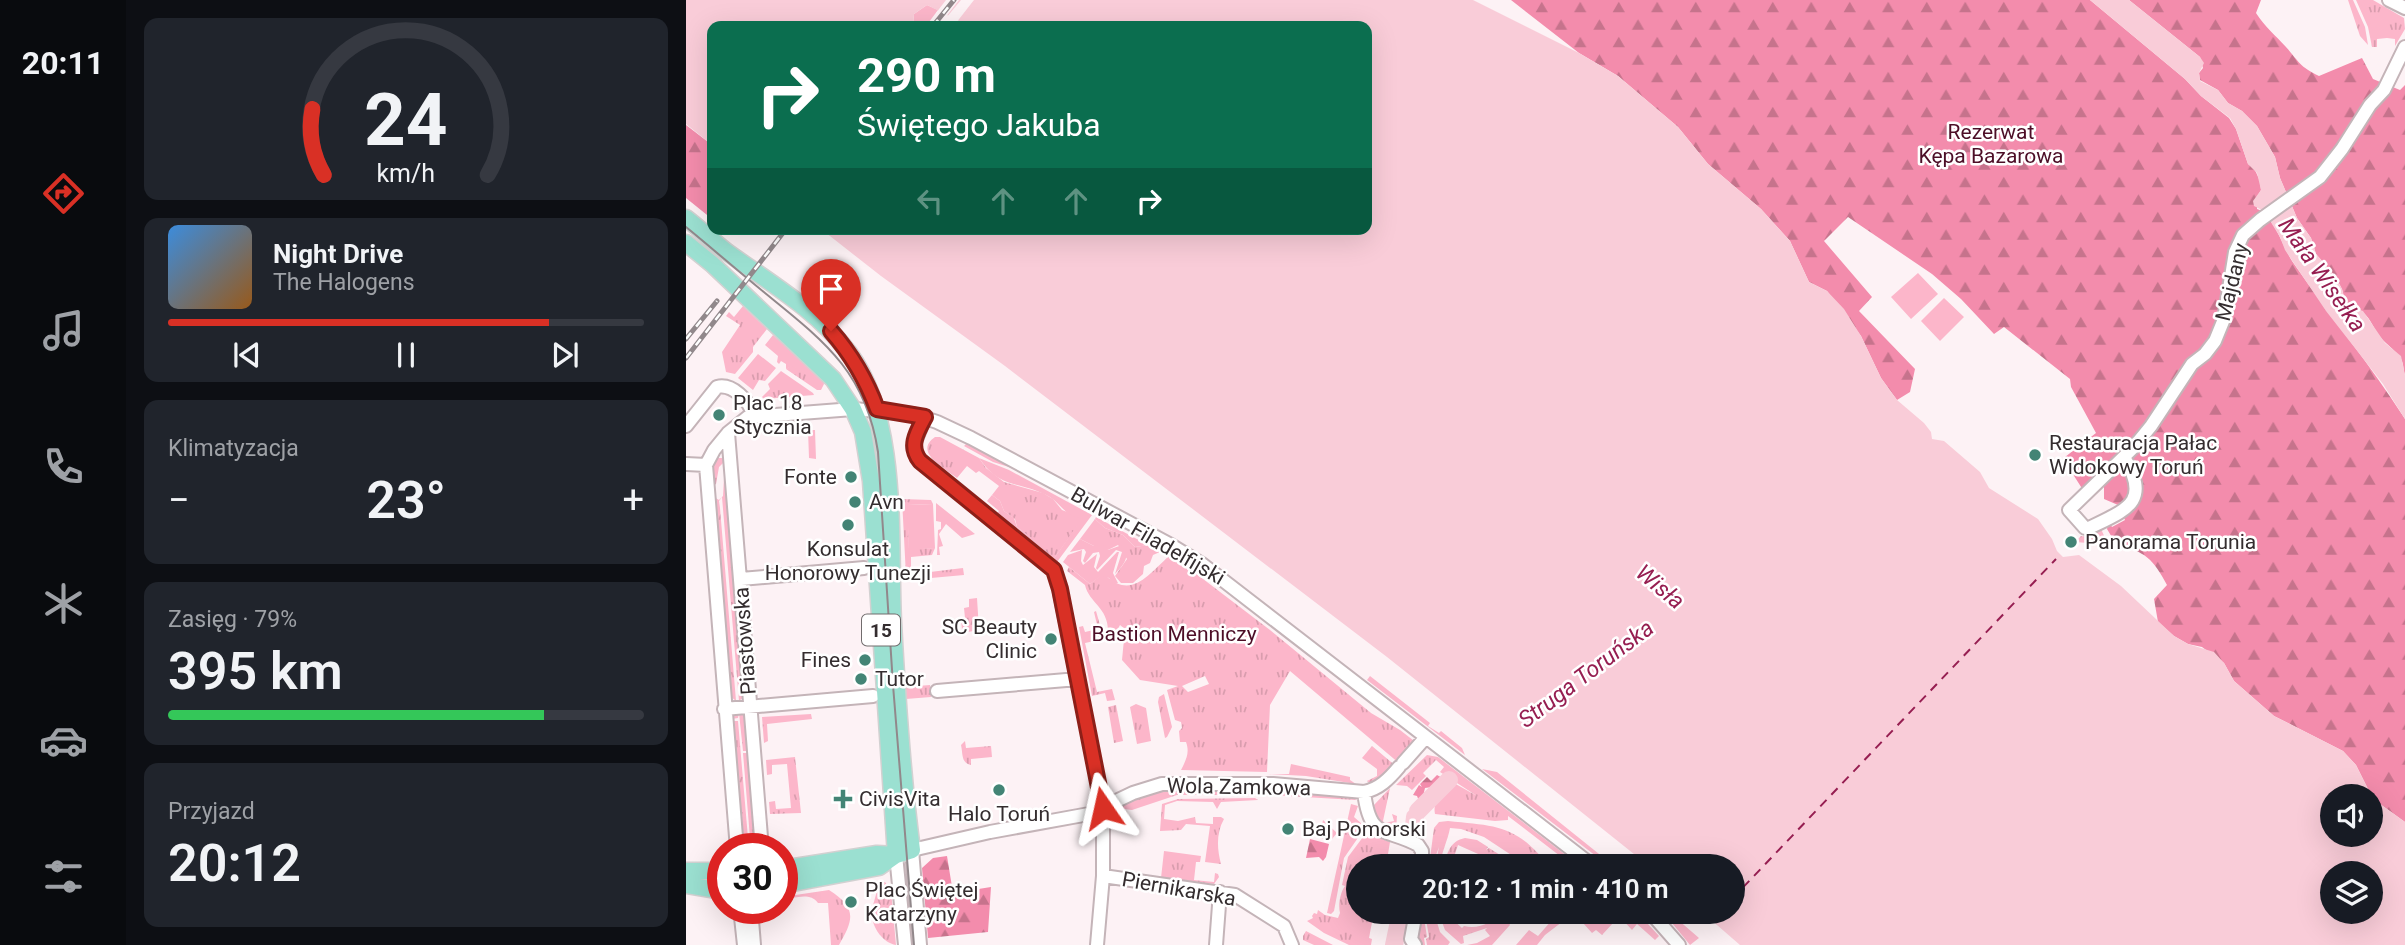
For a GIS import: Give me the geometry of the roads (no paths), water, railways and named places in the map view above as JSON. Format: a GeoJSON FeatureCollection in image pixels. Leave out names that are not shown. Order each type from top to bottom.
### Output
{"type":"FeatureCollection","features":[{"type":"Feature","properties":{"kind":"main road","name":"15"},"geometry":{"type":"LineString","coordinates":[[686,218],[707,234]]}},
{"type":"Feature","properties":{"kind":"main road","name":"15"},"geometry":{"type":"LineString","coordinates":[[708,235],[823,323],[855,362],[877,409],[884,445],[890,519],[904,852]]}},
{"type":"Feature","properties":{"kind":"main road","name":"15"},"geometry":{"type":"LineString","coordinates":[[686,243],[833,379],[853,409],[865,440],[871,481],[904,852]]}},
{"type":"Feature","properties":{"kind":"main road"},"geometry":{"type":"LineString","coordinates":[[798,882],[879,867],[904,852]]}},
{"type":"Feature","properties":{"kind":"main road"},"geometry":{"type":"LineString","coordinates":[[798,866],[904,852]]}},
{"type":"Feature","properties":{"kind":"main road"},"geometry":{"type":"LineString","coordinates":[[686,871],[707,871]]}},
{"type":"Feature","properties":{"kind":"main road"},"geometry":{"type":"LineString","coordinates":[[686,885],[707,888]]}},
{"type":"Feature","properties":{"kind":"street"},"geometry":{"type":"LineString","coordinates":[[2389,0],[2405,8]]}},
{"type":"Feature","properties":{"kind":"street","name":"Majdany"},"geometry":{"type":"LineString","coordinates":[[2124,457],[2138,488],[2136,498],[2129,505],[2089,528],[2081,526],[2069,510],[2124,457],[2151,426],[2192,364],[2205,354],[2215,341],[2224,319],[2237,245],[2243,235],[2312,184],[2330,165],[2370,105],[2384,90],[2403,52]]}},
{"type":"Feature","properties":{"kind":"street"},"geometry":{"type":"LineString","coordinates":[[686,426],[717,387],[721,386],[727,387],[749,403],[753,415]]}},
{"type":"Feature","properties":{"kind":"street"},"geometry":{"type":"LineString","coordinates":[[686,464],[706,465],[728,433],[742,420],[753,415],[853,409]]}},
{"type":"Feature","properties":{"kind":"street","name":"Bulwar Filadelfijski"},"geometry":{"type":"LineString","coordinates":[[853,409],[877,409],[925,417],[1013,459],[1202,564],[1577,854]]}},
{"type":"Feature","properties":{"kind":"street"},"geometry":{"type":"LineString","coordinates":[[925,417],[913,450],[917,457],[1054,570],[1103,808],[1103,876],[1097,945]]}},
{"type":"Feature","properties":{"kind":"street","name":"Piastowska"},"geometry":{"type":"LineString","coordinates":[[728,433],[761,833]]}},
{"type":"Feature","properties":{"kind":"street","name":"Piastowska"},"geometry":{"type":"LineString","coordinates":[[706,465],[736,833]]}},
{"type":"Feature","properties":{"kind":"street"},"geometry":{"type":"LineString","coordinates":[[741,579],[863,568]]}},
{"type":"Feature","properties":{"kind":"street"},"geometry":{"type":"LineString","coordinates":[[937,691],[1078,679]]}},
{"type":"Feature","properties":{"kind":"street"},"geometry":{"type":"LineString","coordinates":[[724,709],[873,696]]}},
{"type":"Feature","properties":{"kind":"street"},"geometry":{"type":"LineString","coordinates":[[1422,854],[1418,845],[1387,835],[1376,826],[1365,808],[1364,792],[1384,783],[1426,737]]}},
{"type":"Feature","properties":{"kind":"street","name":"Wola Zamkowa"},"geometry":{"type":"LineString","coordinates":[[904,852],[990,832],[1073,817],[1103,808],[1149,787],[1176,782],[1273,784],[1364,792]]}},
{"type":"Feature","properties":{"kind":"street"},"geometry":{"type":"LineString","coordinates":[[904,852],[899,874],[905,945]]}},
{"type":"Feature","properties":{"kind":"street"},"geometry":{"type":"LineString","coordinates":[[904,852],[920,945]]}},
{"type":"Feature","properties":{"kind":"street"},"geometry":{"type":"LineString","coordinates":[[879,867],[899,874]]}},
{"type":"Feature","properties":{"kind":"street","name":"Piernikarska"},"geometry":{"type":"LineString","coordinates":[[1103,876],[1220,892],[1242,898],[1285,928],[1292,945]]}},
{"type":"Feature","properties":{"kind":"street"},"geometry":{"type":"LineString","coordinates":[[1216,945],[1220,892]]}},
{"type":"Feature","properties":{"kind":"street"},"geometry":{"type":"LineString","coordinates":[[742,924],[744,945]]}},
{"type":"Feature","properties":{"kind":"street"},"geometry":{"type":"LineString","coordinates":[[752,924],[754,945]]}},
{"type":"Feature","properties":{"kind":"street"},"geometry":{"type":"LineString","coordinates":[[1414,924],[1411,939],[1415,945]]}},
{"type":"Feature","properties":{"kind":"street"},"geometry":{"type":"LineString","coordinates":[[1661,924],[1679,945]]}},
{"type":"Feature","properties":{"kind":"water","name":"Wisła"},"geometry":{"type":"Polygon","coordinates":[[[686,0],[1473,0],[1579,53],[1618,76],[1678,127],[1708,164],[1761,209],[1790,241],[1809,282],[1827,291],[1844,309],[1861,336],[1881,378],[1897,400],[1924,423],[1931,432],[1932,439],[1944,441],[1980,472],[1989,488],[2038,519],[2063,557],[2079,555],[2121,586],[2174,636],[2188,644],[2214,652],[2234,681],[2274,716],[2343,751],[2356,765],[2366,784],[2320,784],[2320,847],[2383,847],[2383,806],[2405,822],[2405,945],[1740,945],[1716,924],[1745,924],[1745,854],[1634,854],[1387,657],[829,235],[1372,235],[1372,21],[959,21],[927,5],[914,14],[913,21],[707,21],[707,141],[686,124],[686,0]]]}},
{"type":"Feature","properties":{"kind":"water","name":"Mała Wisełka"},"geometry":{"type":"Polygon","coordinates":[[[2090,0],[2129,0],[2200,57],[2204,63],[2199,73],[2200,81],[2218,90],[2228,103],[2242,111],[2257,126],[2275,157],[2280,178],[2297,218],[2311,238],[2316,254],[2335,276],[2346,305],[2363,311],[2385,343],[2401,356],[2405,375],[2405,419],[2383,384],[2326,311],[2285,250],[2264,211],[2254,206],[2253,201],[2261,190],[2257,173],[2248,164],[2230,118],[2090,0]]]}},
{"type":"Feature","properties":{"kind":"waterway","name":"Struga Toruńska"},"geometry":{"type":"LineString","coordinates":[[1418,811],[1449,780]]}},
{"type":"Feature","properties":{"kind":"waterway","name":"Struga Toruńska"},"geometry":{"type":"LineString","coordinates":[[1413,834],[1415,817]]}},
{"type":"Feature","properties":{"kind":"waterway","name":"Struga Toruńska"},"geometry":{"type":"LineString","coordinates":[[1394,945],[1398,924]]}},
{"type":"Feature","properties":{"kind":"tram line"},"geometry":{"type":"LineString","coordinates":[[686,227],[824,343],[853,379],[872,424],[878,452],[914,945]]}},
{"type":"Feature","properties":{"kind":"railway"},"geometry":{"type":"LineString","coordinates":[[937,21],[954,0]]}},
{"type":"Feature","properties":{"kind":"railway"},"geometry":{"type":"LineString","coordinates":[[686,358],[781,235]]}},
{"type":"Feature","properties":{"kind":"railway"},"geometry":{"type":"LineString","coordinates":[[686,339],[717,301]]}},
{"type":"Feature","properties":{"kind":"place","name":"Plac 18 Stycznia"},"geometry":{"type":"Point","coordinates":[719,415]}},
{"type":"Feature","properties":{"kind":"place","name":"Restauracja Pałac Widokowy Toruń"},"geometry":{"type":"Point","coordinates":[2035,455]}},
{"type":"Feature","properties":{"kind":"place","name":"Fonte"},"geometry":{"type":"Point","coordinates":[851,477]}},
{"type":"Feature","properties":{"kind":"place","name":"Avn"},"geometry":{"type":"Point","coordinates":[855,502]}},
{"type":"Feature","properties":{"kind":"place","name":"Konsulat Honorowy Tunezji"},"geometry":{"type":"Point","coordinates":[848,525]}},
{"type":"Feature","properties":{"kind":"place","name":"Panorama Torunia"},"geometry":{"type":"Point","coordinates":[2071,542]}},
{"type":"Feature","properties":{"kind":"place","name":"SC Beauty Clinic"},"geometry":{"type":"Point","coordinates":[1051,639]}},
{"type":"Feature","properties":{"kind":"place","name":"Fines"},"geometry":{"type":"Point","coordinates":[865,660]}},
{"type":"Feature","properties":{"kind":"place","name":"Tutor"},"geometry":{"type":"Point","coordinates":[861,679]}},
{"type":"Feature","properties":{"kind":"place","name":"Halo Toruń"},"geometry":{"type":"Point","coordinates":[999,790]}},
{"type":"Feature","properties":{"kind":"place","name":"CivisVita"},"geometry":{"type":"Point","coordinates":[843,799]}},
{"type":"Feature","properties":{"kind":"place","name":"Baj Pomorski"},"geometry":{"type":"Point","coordinates":[1288,829]}},
{"type":"Feature","properties":{"kind":"place","name":"Plac Świętej Katarzyny"},"geometry":{"type":"Point","coordinates":[851,902]}},
{"type":"Feature","properties":{"kind":"park label","name":"Rezerwat Kępa Bazarowa"},"geometry":{"type":"Point","coordinates":[1991,144]}},
{"type":"Feature","properties":{"kind":"park label","name":"Bastion Menniczy"},"geometry":{"type":"Point","coordinates":[1174,634]}}]}
